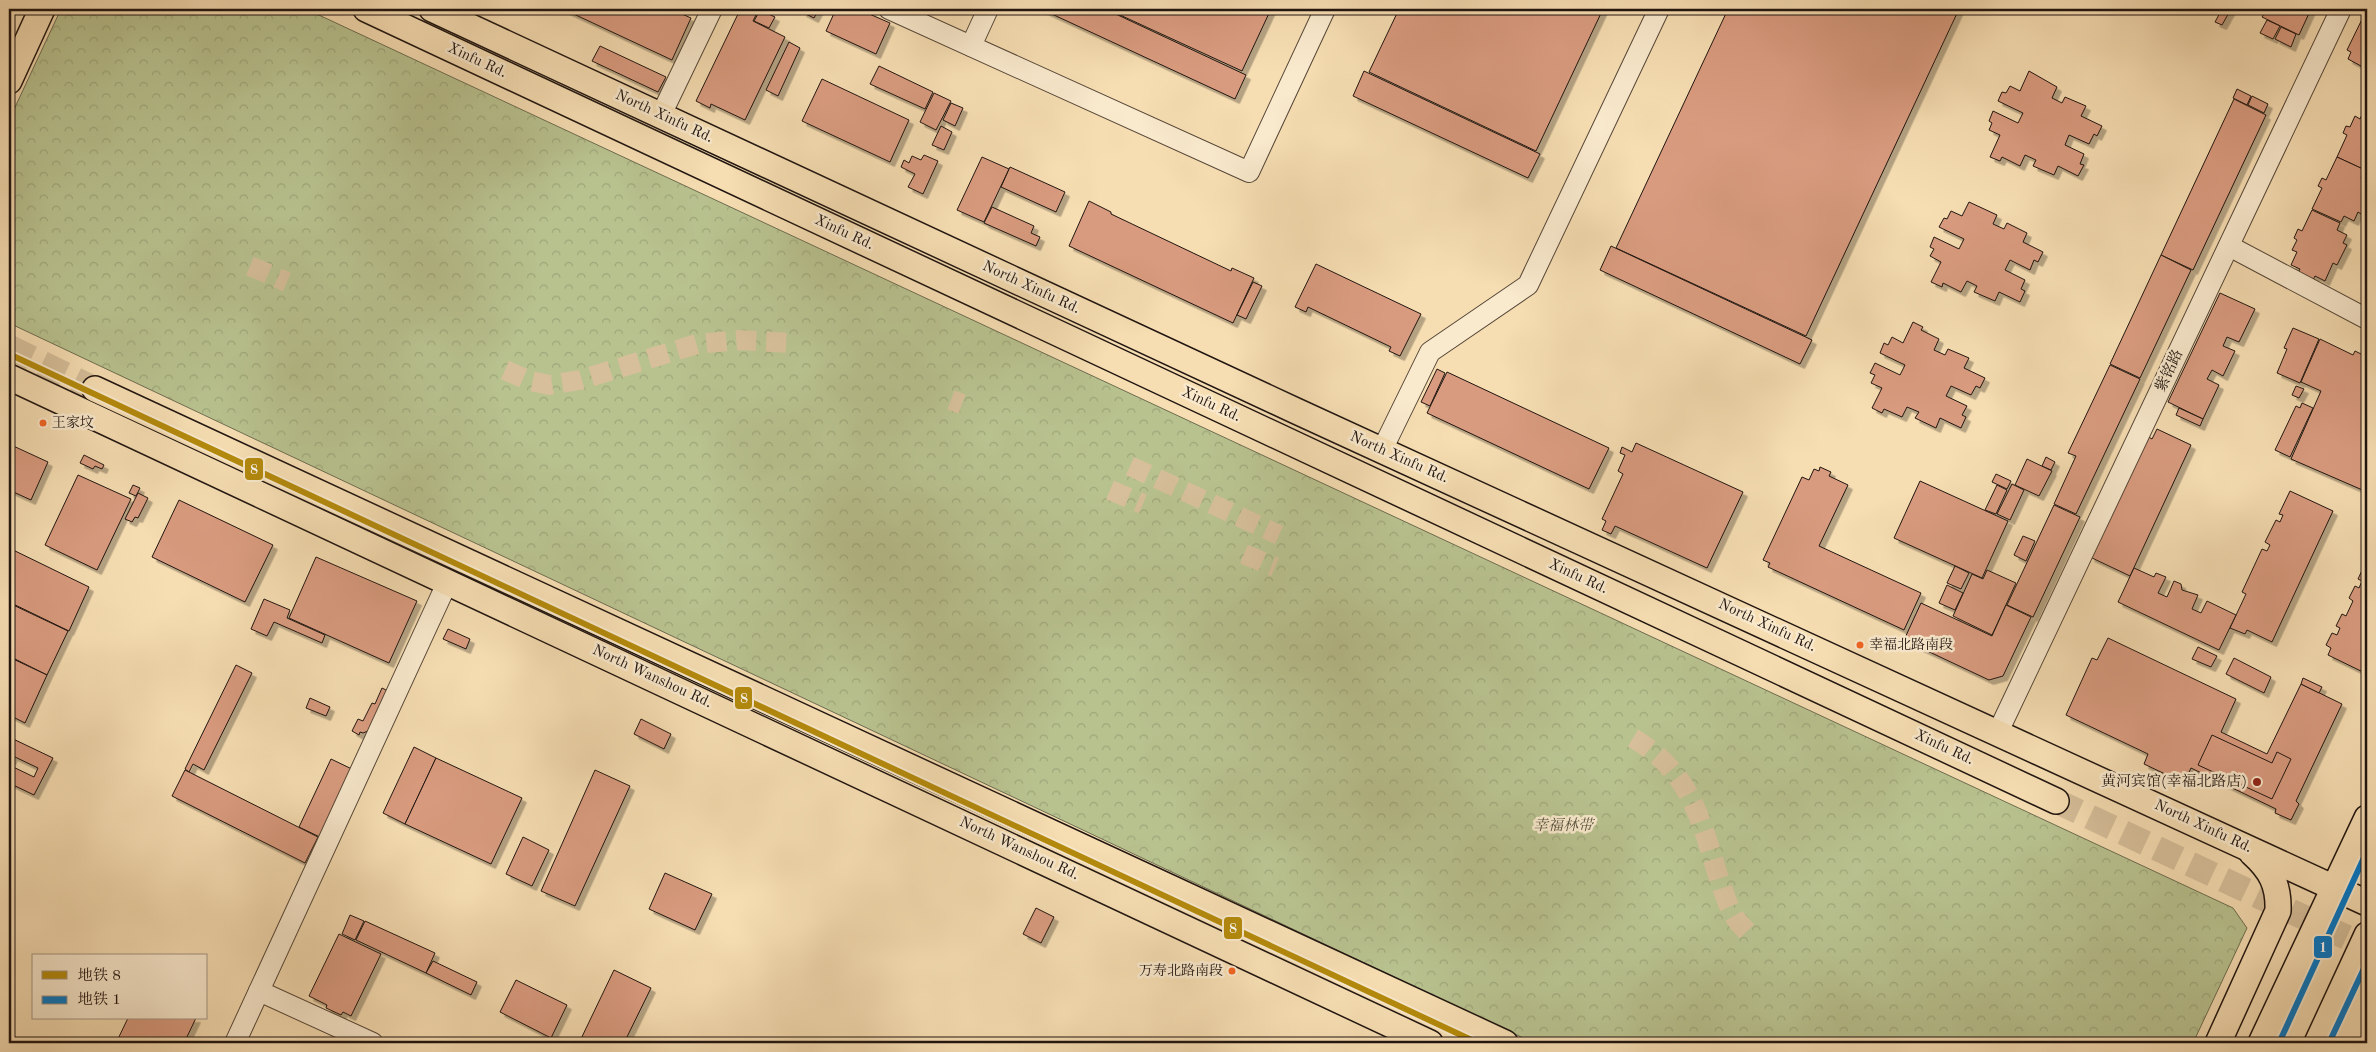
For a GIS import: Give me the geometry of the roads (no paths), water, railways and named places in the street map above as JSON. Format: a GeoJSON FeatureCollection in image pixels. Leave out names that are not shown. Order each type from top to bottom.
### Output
{"type":"FeatureCollection","features":[{"type":"Feature","properties":{"kind":"main road"},"geometry":{"type":"LineString","coordinates":[[9,81],[42,9]]}},
{"type":"Feature","properties":{"kind":"main road","name":"Xinfu Rd."},"geometry":{"type":"LineString","coordinates":[[366,9],[2056,801]]}},
{"type":"Feature","properties":{"kind":"main road","name":"North Xinfu Rd."},"geometry":{"type":"LineString","coordinates":[[432,9],[1382,450],[2367,903]]}},
{"type":"Feature","properties":{"kind":"main road","name":"North Wanshou Rd."},"geometry":{"type":"LineString","coordinates":[[9,377],[448,581],[1430,1043]]}},
{"type":"Feature","properties":{"kind":"main road"},"geometry":{"type":"LineString","coordinates":[[94,388],[1505,1043]]}},
{"type":"Feature","properties":{"kind":"main road"},"geometry":{"type":"LineString","coordinates":[[2261,1043],[2367,818]]}},
{"type":"Feature","properties":{"kind":"main road"},"geometry":{"type":"LineString","coordinates":[[2218,1043],[2278,911],[2279,894],[2273,878],[2263,863],[2244,845]]}},
{"type":"Feature","properties":{"kind":"main road"},"geometry":{"type":"LineString","coordinates":[[2317,1043],[2367,935]]}},
{"type":"Feature","properties":{"kind":"street"},"geometry":{"type":"LineString","coordinates":[[661,115],[712,9]]}},
{"type":"Feature","properties":{"kind":"street"},"geometry":{"type":"LineString","coordinates":[[889,9],[1249,172],[1325,9]]}},
{"type":"Feature","properties":{"kind":"street"},"geometry":{"type":"LineString","coordinates":[[971,46],[988,9]]}},
{"type":"Feature","properties":{"kind":"street"},"geometry":{"type":"LineString","coordinates":[[1382,450],[1430,352],[1528,285],[1659,9]]}},
{"type":"Feature","properties":{"kind":"street","name":"紫铭路"},"geometry":{"type":"LineString","coordinates":[[1998,732],[2341,9]]}},
{"type":"Feature","properties":{"kind":"street"},"geometry":{"type":"LineString","coordinates":[[2229,246],[2367,319]]}},
{"type":"Feature","properties":{"kind":"street"},"geometry":{"type":"LineString","coordinates":[[235,1043],[448,581]]}},
{"type":"Feature","properties":{"kind":"street"},"geometry":{"type":"LineString","coordinates":[[259,991],[373,1043]]}},
{"type":"Feature","properties":{"kind":"tunnel"},"geometry":{"type":"LineString","coordinates":[[250,266],[287,282]]}},
{"type":"Feature","properties":{"kind":"tunnel"},"geometry":{"type":"LineString","coordinates":[[505,370],[530,381],[550,385],[580,380],[697,344],[739,340],[791,343]]}},
{"type":"Feature","properties":{"kind":"tunnel"},"geometry":{"type":"LineString","coordinates":[[9,347],[95,389]]}},
{"type":"Feature","properties":{"kind":"tunnel"},"geometry":{"type":"LineString","coordinates":[[951,400],[962,404]]}},
{"type":"Feature","properties":{"kind":"tunnel"},"geometry":{"type":"LineString","coordinates":[[1130,466],[1279,535]]}},
{"type":"Feature","properties":{"kind":"tunnel"},"geometry":{"type":"LineString","coordinates":[[1110,490],[1143,504]]}},
{"type":"Feature","properties":{"kind":"tunnel"},"geometry":{"type":"LineString","coordinates":[[1244,554],[1275,567]]}},
{"type":"Feature","properties":{"kind":"tunnel"},"geometry":{"type":"LineString","coordinates":[[1633,738],[1651,750],[1679,778],[1697,811],[1729,905],[1736,919],[1751,936]]}},
{"type":"Feature","properties":{"kind":"tunnel"},"geometry":{"type":"LineString","coordinates":[[2056,801],[2367,947]]}},
{"type":"Feature","properties":{"kind":"metro line","name":"8"},"geometry":{"type":"LineString","coordinates":[[9,354],[1478,1043]]}},
{"type":"Feature","properties":{"kind":"metro line","name":"1"},"geometry":{"type":"LineString","coordinates":[[2279,1043],[2367,851]]}},
{"type":"Feature","properties":{"kind":"metro line","name":"1"},"geometry":{"type":"LineString","coordinates":[[2329,1043],[2367,962]]}},
{"type":"Feature","properties":{"kind":"place","name":"王家坟"},"geometry":{"type":"Point","coordinates":[43,423]}},
{"type":"Feature","properties":{"kind":"place","name":"幸福北路南段"},"geometry":{"type":"Point","coordinates":[1860,645]}},
{"type":"Feature","properties":{"kind":"place","name":"黄河宾馆(幸福北路店)"},"geometry":{"type":"Point","coordinates":[2257,782]}},
{"type":"Feature","properties":{"kind":"place","name":"万寿北路南段"},"geometry":{"type":"Point","coordinates":[1232,971]}},
{"type":"Feature","properties":{"kind":"park label","name":"幸福林带"},"geometry":{"type":"Point","coordinates":[1563,826]}}]}
